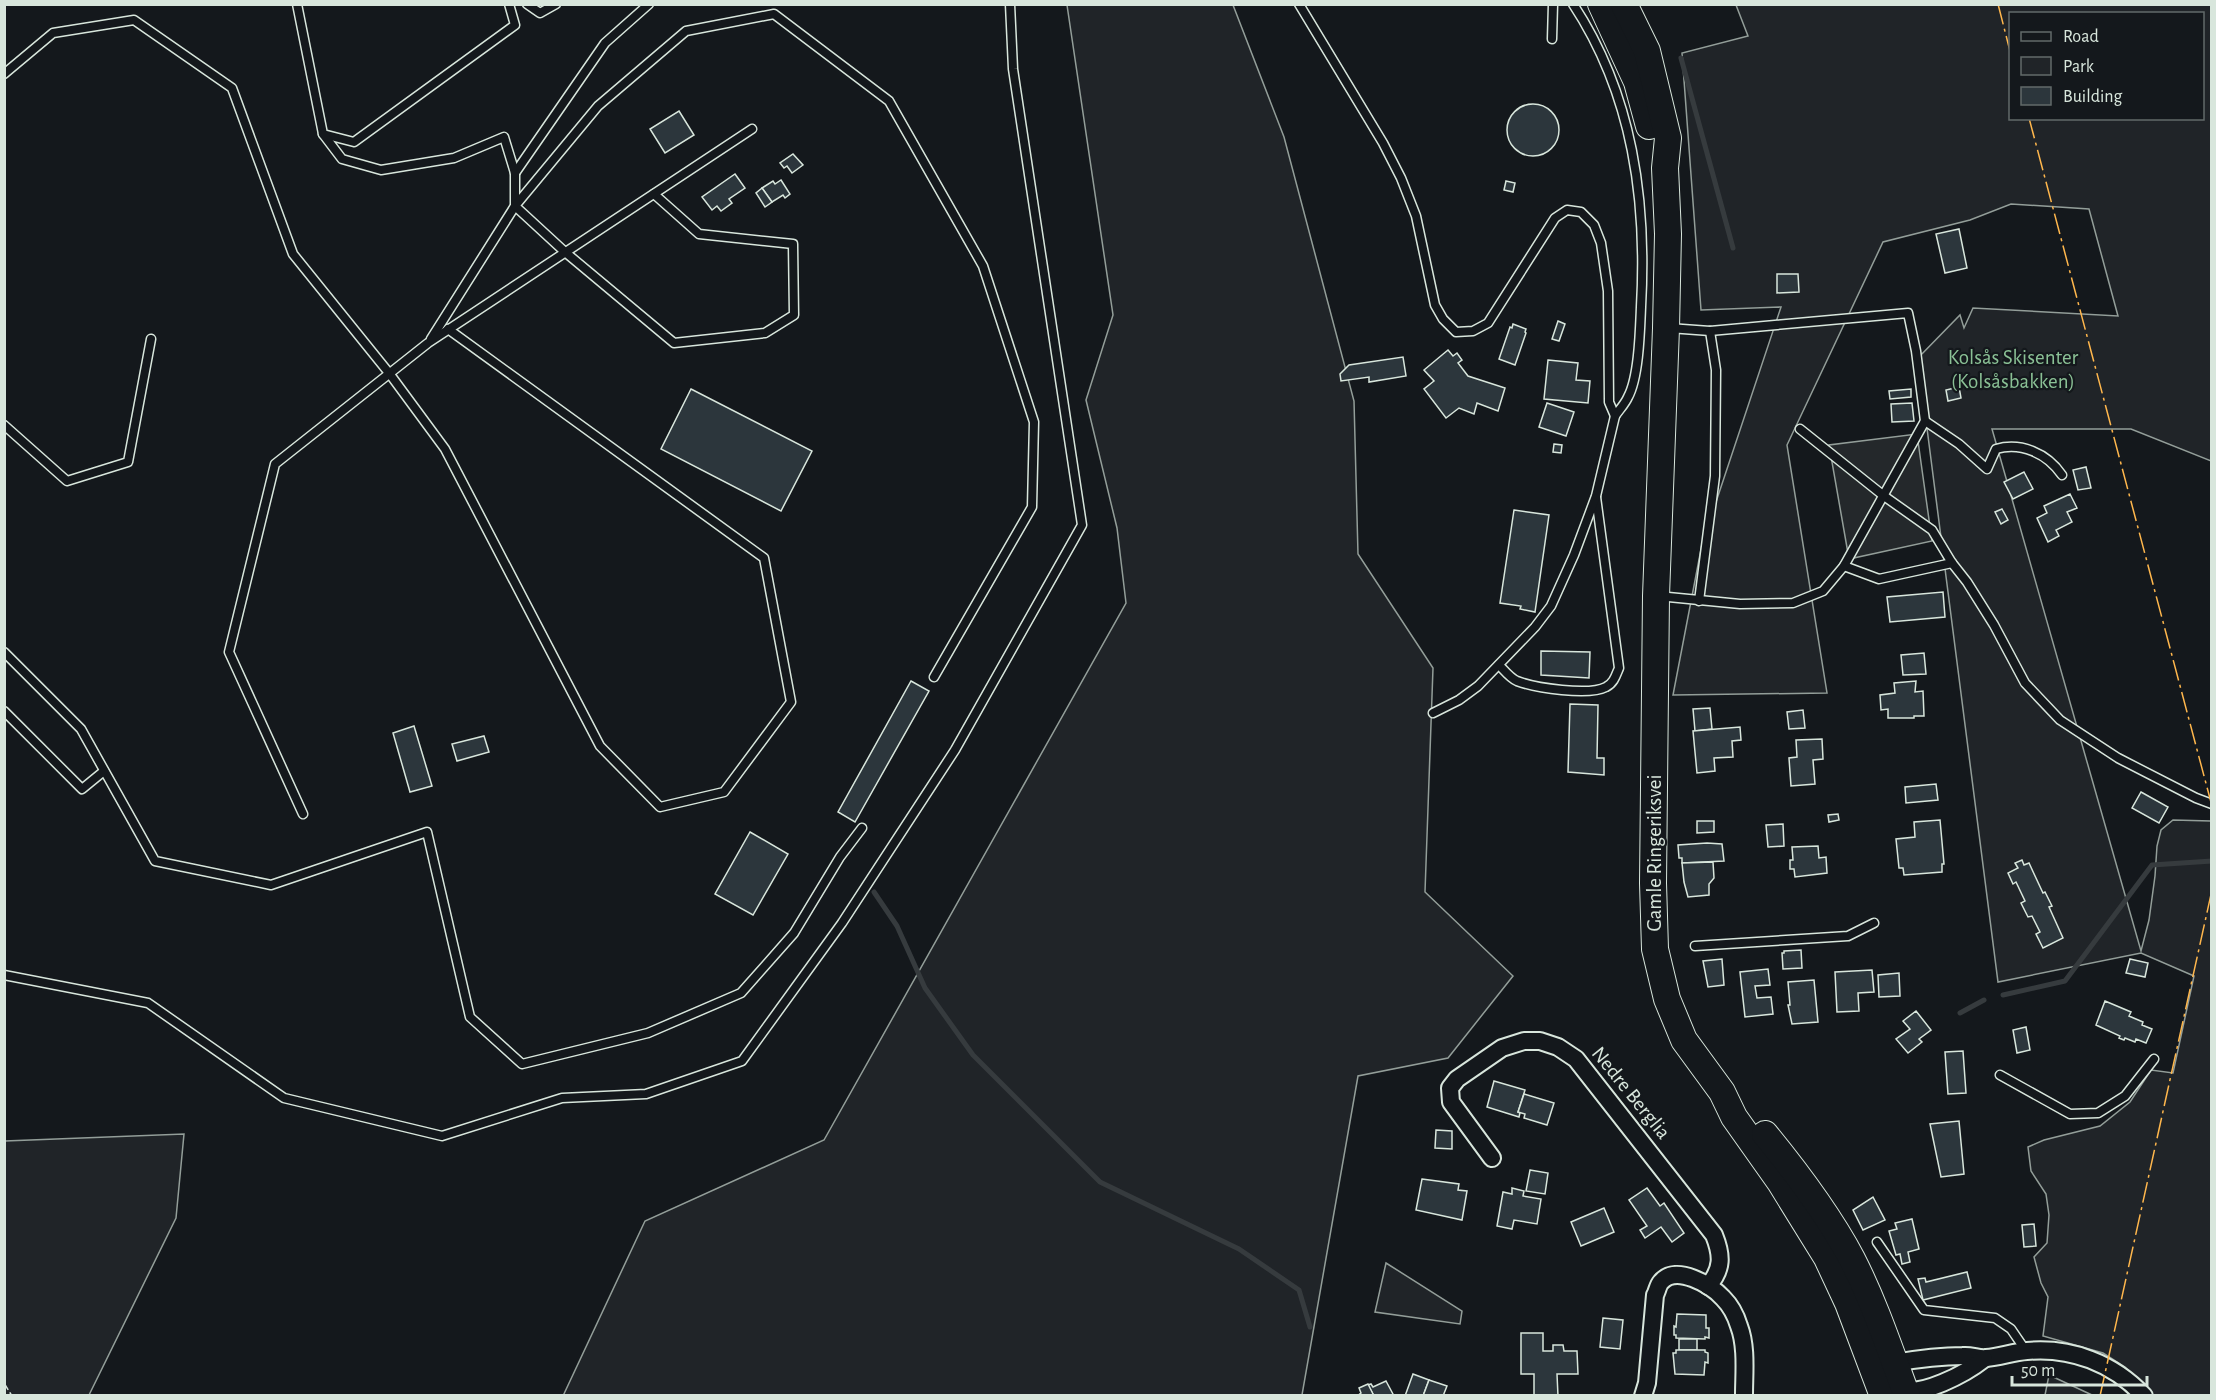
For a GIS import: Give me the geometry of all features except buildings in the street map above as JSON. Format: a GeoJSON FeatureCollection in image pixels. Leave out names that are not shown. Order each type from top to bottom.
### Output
{"type":"FeatureCollection","features":[{"type":"Feature","properties":{"kind":"main road","name":"Gamle Ringeriksvei"},"geometry":{"type":"LineString","coordinates":[[1601,4],[1637,82],[1654,144],[1665,168]]}},
{"type":"Feature","properties":{"kind":"main road","name":"Gamle Ringeriksvei"},"geometry":{"type":"LineString","coordinates":[[1624,4],[1647,51],[1668,138],[1665,168],[1668,234],[1666,328],[1656,596],[1653,883],[1655,948],[1664,988],[1676,1022],[1696,1058],[1722,1092],[1734,1117],[1780,1182],[1827,1258],[1894,1392]]}},
{"type":"Feature","properties":{"kind":"main road","name":"Gamle Ringeriksvei"},"geometry":{"type":"LineString","coordinates":[[1722,1092],[1743,1108],[1766,1135],[1823,1210],[1852,1259],[1894,1362],[1894,1392]]}},
{"type":"Feature","properties":{"kind":"street","name":"Nedre Berglia"},"geometry":{"type":"LineString","coordinates":[[1492,1158],[1451,1102],[1450,1088],[1457,1079],[1502,1048],[1524,1041],[1540,1041],[1558,1047],[1576,1059],[1714,1235],[1721,1263],[1716,1276],[1708,1286]]}},
{"type":"Feature","properties":{"kind":"street"},"geometry":{"type":"LineString","coordinates":[[1643,1395],[1647,1383],[1655,1295],[1661,1282],[1680,1275],[1708,1286],[1723,1297],[1734,1313],[1740,1326],[1743,1342],[1744,1395]]}},
{"type":"Feature","properties":{"kind":"street"},"geometry":{"type":"LineString","coordinates":[[1894,1362],[1967,1355],[1984,1359],[2026,1351],[2062,1351],[2090,1358],[2118,1374],[2144,1395]]}},
{"type":"Feature","properties":{"kind":"street"},"geometry":{"type":"LineString","coordinates":[[1894,1392],[1929,1386],[1966,1372],[1984,1359]]}},
{"type":"Feature","properties":{"kind":"lane"},"geometry":{"type":"LineString","coordinates":[[297,4],[323,134],[342,159],[381,170],[454,158],[504,137],[515,173],[516,206],[565,252],[674,343],[765,333],[794,315],[793,244],[699,234],[654,194]]}},
{"type":"Feature","properties":{"kind":"lane"},"geometry":{"type":"LineString","coordinates":[[323,134],[354,142],[515,26],[509,4]]}},
{"type":"Feature","properties":{"kind":"lane"},"geometry":{"type":"LineString","coordinates":[[527,4],[540,13],[556,4]]}},
{"type":"Feature","properties":{"kind":"lane"},"geometry":{"type":"LineString","coordinates":[[515,173],[605,44],[649,4]]}},
{"type":"Feature","properties":{"kind":"lane"},"geometry":{"type":"LineString","coordinates":[[4,975],[148,1003],[284,1098],[442,1136],[562,1098],[646,1094],[742,1061],[842,923],[955,750],[1082,525],[1013,69],[1010,4]]}},
{"type":"Feature","properties":{"kind":"lane"},"geometry":{"type":"LineString","coordinates":[[1299,4],[1383,143],[1401,178],[1416,216],[1435,305],[1443,319],[1456,332],[1473,331],[1488,323],[1554,218],[1567,210],[1581,212],[1594,225],[1601,243],[1608,291],[1609,402],[1615,416]]}},
{"type":"Feature","properties":{"kind":"lane"},"geometry":{"type":"LineString","coordinates":[[1552,39],[1553,4]]}},
{"type":"Feature","properties":{"kind":"lane"},"geometry":{"type":"LineString","coordinates":[[1433,713],[1459,700],[1478,686],[1535,627],[1551,606],[1574,555],[1596,496],[1615,416],[1629,395],[1638,352],[1644,258],[1641,198],[1633,154],[1610,75],[1594,40],[1573,4]]}},
{"type":"Feature","properties":{"kind":"lane"},"geometry":{"type":"LineString","coordinates":[[428,343],[516,206],[598,106],[686,31],[774,14],[889,101],[983,266],[1035,422],[1032,507],[934,677]]}},
{"type":"Feature","properties":{"kind":"lane"},"geometry":{"type":"LineString","coordinates":[[4,74],[53,33],[134,20],[232,88],[292,254],[389,374],[445,449],[600,746],[660,807],[724,792],[791,702],[764,558],[448,329]]}},
{"type":"Feature","properties":{"kind":"lane"},"geometry":{"type":"LineString","coordinates":[[303,814],[230,652],[275,464],[428,343],[752,129]]}},
{"type":"Feature","properties":{"kind":"lane"},"geometry":{"type":"LineString","coordinates":[[1656,596],[1740,604],[1793,603],[1823,591],[1844,566],[1925,421],[1916,351],[1908,313],[1710,331],[1666,328]]}},
{"type":"Feature","properties":{"kind":"lane"},"geometry":{"type":"LineString","coordinates":[[1698,601],[1715,476],[1716,370],[1710,331]]}},
{"type":"Feature","properties":{"kind":"lane"},"geometry":{"type":"LineString","coordinates":[[4,425],[67,481],[128,462],[151,339]]}},
{"type":"Feature","properties":{"kind":"lane"},"geometry":{"type":"LineString","coordinates":[[1925,421],[1959,444],[1987,469],[1996,449],[2017,446],[2042,456],[2061,474]]}},
{"type":"Feature","properties":{"kind":"lane"},"geometry":{"type":"LineString","coordinates":[[1800,429],[1884,496],[1932,530],[1994,625],[2025,683],[2060,720],[2118,758],[2211,804]]}},
{"type":"Feature","properties":{"kind":"lane"},"geometry":{"type":"LineString","coordinates":[[1499,665],[1515,680],[1537,687],[1591,691],[1606,687],[1614,681],[1619,668],[1596,496]]}},
{"type":"Feature","properties":{"kind":"lane"},"geometry":{"type":"LineString","coordinates":[[1844,566],[1880,579],[1952,563]]}},
{"type":"Feature","properties":{"kind":"lane"},"geometry":{"type":"LineString","coordinates":[[4,652],[81,729],[154,861],[271,885],[427,832],[470,1017],[522,1064],[648,1033],[741,993],[794,933],[840,857],[862,828]]}},
{"type":"Feature","properties":{"kind":"lane"},"geometry":{"type":"LineString","coordinates":[[4,711],[82,789],[104,771]]}},
{"type":"Feature","properties":{"kind":"lane"},"geometry":{"type":"LineString","coordinates":[[1695,946],[1848,936],[1874,923]]}},
{"type":"Feature","properties":{"kind":"lane"},"geometry":{"type":"LineString","coordinates":[[2000,1075],[2070,1114],[2098,1113],[2125,1096],[2154,1059]]}},
{"type":"Feature","properties":{"kind":"lane"},"geometry":{"type":"LineString","coordinates":[[1877,1242],[1924,1310],[1995,1318],[2011,1329],[2026,1351]]}},
{"type":"Feature","properties":{"kind":"green space"},"geometry":{"type":"Polygon","coordinates":[[[1067,5],[1233,5],[1284,137],[1354,401],[1358,554],[1433,668],[1425,892],[1513,976],[1448,1058],[1358,1076],[1302,1395],[563,1396],[645,1221],[824,1140],[1126,603],[1117,528],[1086,400],[1113,315],[1067,5]]]}},
{"type":"Feature","properties":{"kind":"green space","name":"Kolsås Skisenter (Kolsåsbakken)"},"geometry":{"type":"Polygon","coordinates":[[[1736,5],[2211,5],[2211,461],[2131,429],[1992,429],[2141,951],[2149,920],[2157,846],[2161,830],[2173,820],[2211,821],[2211,1395],[2153,1395],[2125,1367],[2103,1353],[2043,1336],[2048,1297],[2041,1283],[2034,1257],[2047,1243],[2049,1215],[2046,1194],[2031,1171],[2028,1147],[2044,1140],[2100,1126],[2130,1102],[2151,1070],[2173,1073],[2194,976],[2141,953],[1998,982],[1918,358],[1960,315],[1964,328],[1973,308],[2118,316],[2089,209],[2011,204],[1970,220],[1883,242],[1787,445],[1827,693],[1673,695],[1702,544],[1781,307],[1701,310],[1682,53],[1748,36],[1736,5]]]}},
{"type":"Feature","properties":{"kind":"green space"},"geometry":{"type":"Polygon","coordinates":[[[184,1134],[176,1218],[89,1395],[5,1395],[5,1141],[184,1134]]]}},
{"type":"Feature","properties":{"kind":"green space"},"geometry":{"type":"Polygon","coordinates":[[[1386,1263],[1462,1311],[1460,1324],[1375,1312],[1386,1263]]]}},
{"type":"Feature","properties":{"kind":"green space"},"geometry":{"type":"Polygon","coordinates":[[[2049,1375],[2092,1395],[2045,1395],[2049,1375]]]}},
{"type":"Feature","properties":{"kind":"shaded area"},"geometry":{"type":"Polygon","coordinates":[[[1917,434],[1932,541],[1849,559],[1829,445],[1917,434]]]}},
{"type":"Feature","properties":{"kind":"waterway"},"geometry":{"type":"LineString","coordinates":[[1681,58],[1733,248]]}},
{"type":"Feature","properties":{"kind":"waterway"},"geometry":{"type":"LineString","coordinates":[[2003,995],[2065,981],[2152,865],[2212,861]]}},
{"type":"Feature","properties":{"kind":"waterway"},"geometry":{"type":"LineString","coordinates":[[874,892],[897,926],[925,988],[973,1055],[1100,1182],[1239,1249],[1299,1290],[1310,1327]]}},
{"type":"Feature","properties":{"kind":"waterway"},"geometry":{"type":"LineString","coordinates":[[1960,1013],[1984,1000]]}},
{"type":"Feature","properties":{"kind":"fence"},"geometry":{"type":"LineString","coordinates":[[4,1383],[12,1396]]}},
{"type":"Feature","properties":{"kind":"power"},"geometry":{"type":"LineString","coordinates":[[1998,4],[2009,47]]}},
{"type":"Feature","properties":{"kind":"power"},"geometry":{"type":"LineString","coordinates":[[2030,120],[2212,806]]}},
{"type":"Feature","properties":{"kind":"power"},"geometry":{"type":"LineString","coordinates":[[2100,1396],[2212,890]]}}]}
